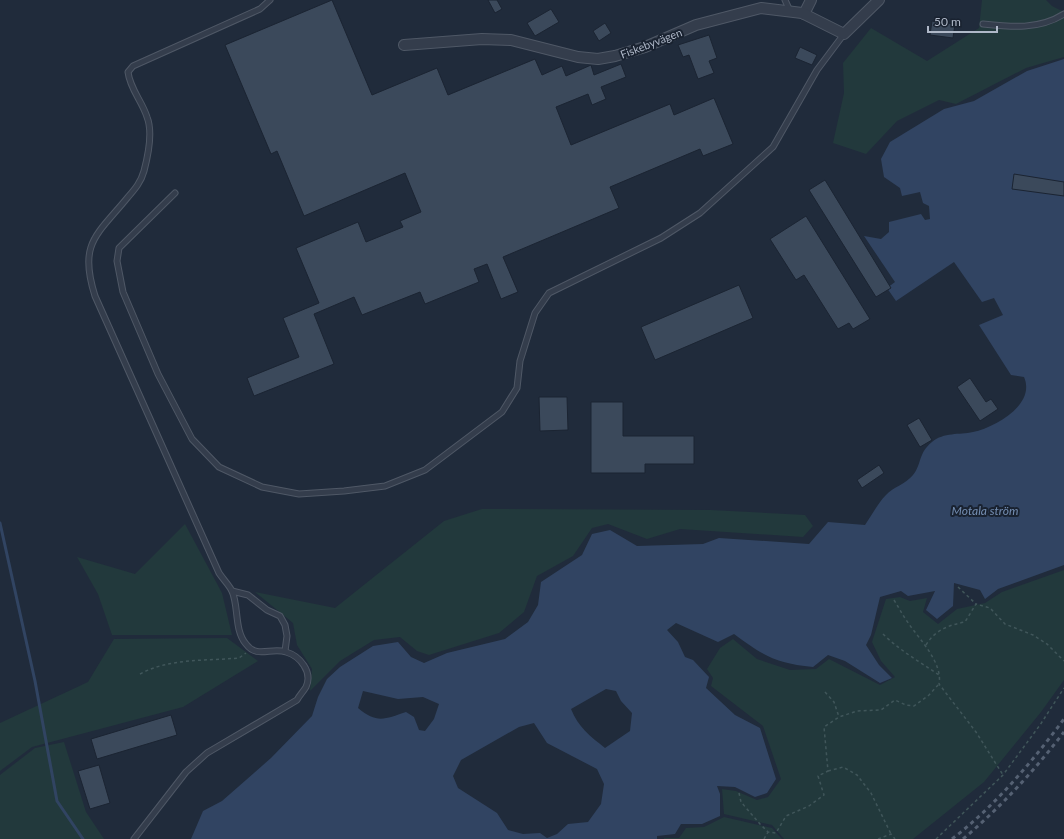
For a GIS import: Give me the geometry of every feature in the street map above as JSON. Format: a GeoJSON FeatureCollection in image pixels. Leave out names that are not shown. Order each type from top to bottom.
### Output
{"type":"FeatureCollection","features":[{"type":"Feature","properties":{"kind":"street"},"geometry":{"type":"LineString","coordinates":[[804,14],[811,0]]}},
{"type":"Feature","properties":{"kind":"street"},"geometry":{"type":"LineString","coordinates":[[844,34],[879,0]]}},
{"type":"Feature","properties":{"kind":"street","name":"Fiskebyvägen"},"geometry":{"type":"LineString","coordinates":[[404,46],[482,39],[511,40],[578,57],[598,59],[644,48],[696,25],[761,8],[804,14],[844,34]]}},
{"type":"Feature","properties":{"kind":"lane"},"geometry":{"type":"LineString","coordinates":[[134,839],[186,772],[207,753],[297,700],[306,687],[308,677],[301,660],[285,651],[260,653],[250,650],[244,643],[236,617],[232,591],[219,573],[95,296],[89,276],[88,259],[98,231],[140,183],[144,171],[149,136],[148,118],[129,81],[128,72],[133,66],[260,9],[270,0]]}},
{"type":"Feature","properties":{"kind":"lane"},"geometry":{"type":"LineString","coordinates":[[785,0],[790,11]]}},
{"type":"Feature","properties":{"kind":"lane"},"geometry":{"type":"LineString","coordinates":[[982,24],[1018,28],[1054,20],[1064,14]]}},
{"type":"Feature","properties":{"kind":"lane"},"geometry":{"type":"LineString","coordinates":[[175,193],[119,248],[117,261],[123,292],[140,333],[158,374],[192,439],[219,467],[262,487],[299,494],[344,492],[385,486],[425,470],[502,412],[517,388],[520,361],[536,313],[549,293],[661,238],[700,213],[774,147],[817,70],[844,34]]}},
{"type":"Feature","properties":{"kind":"lane"},"geometry":{"type":"LineString","coordinates":[[232,591],[248,595],[267,610],[280,616],[285,625],[287,636],[285,651]]}},
{"type":"Feature","properties":{"kind":"path"},"geometry":{"type":"LineString","coordinates":[[958,587],[976,604],[990,608],[1005,624],[1033,635],[1047,644],[1064,661]]}},
{"type":"Feature","properties":{"kind":"path"},"geometry":{"type":"LineString","coordinates":[[828,771],[824,727],[839,717],[857,711],[881,710],[895,700],[906,705],[914,706],[929,695],[939,684],[940,676],[926,645],[909,625],[894,600]]}},
{"type":"Feature","properties":{"kind":"path"},"geometry":{"type":"LineString","coordinates":[[926,645],[932,635],[951,624],[965,622],[976,604]]}},
{"type":"Feature","properties":{"kind":"path"},"geometry":{"type":"LineString","coordinates":[[883,634],[895,646],[905,651],[940,676]]}},
{"type":"Feature","properties":{"kind":"path"},"geometry":{"type":"LineString","coordinates":[[140,674],[152,667],[171,663],[239,658],[250,650]]}},
{"type":"Feature","properties":{"kind":"path"},"geometry":{"type":"LineString","coordinates":[[939,684],[976,732],[1003,775]]}},
{"type":"Feature","properties":{"kind":"path"},"geometry":{"type":"LineString","coordinates":[[936,839],[1003,775],[1040,725],[1064,688]]}},
{"type":"Feature","properties":{"kind":"path"},"geometry":{"type":"LineString","coordinates":[[825,692],[834,702],[839,717]]}},
{"type":"Feature","properties":{"kind":"path"},"geometry":{"type":"LineString","coordinates":[[739,793],[741,802],[768,832],[776,833],[786,816],[809,806],[824,795],[818,776],[828,771],[843,767],[858,775],[871,793],[890,834],[895,839]]}},
{"type":"Feature","properties":{"kind":"path"},"geometry":{"type":"LineString","coordinates":[[764,839],[768,832]]}},
{"type":"Feature","properties":{"kind":"path"},"geometry":{"type":"LineString","coordinates":[[878,839],[890,834]]}},
{"type":"Feature","properties":{"kind":"green space"},"geometry":{"type":"Polygon","coordinates":[[[982,0],[1046,0],[1052,6],[1064,12],[1064,57],[1026,68],[956,104],[939,100],[897,121],[866,154],[833,143],[844,93],[843,63],[871,28],[927,61],[979,28],[982,0]]]}},
{"type":"Feature","properties":{"kind":"green space"},"geometry":{"type":"Polygon","coordinates":[[[482,509],[711,510],[805,515],[813,526],[803,537],[680,529],[647,539],[608,524],[592,528],[573,556],[537,576],[524,612],[499,633],[429,655],[417,651],[400,637],[374,640],[340,661],[310,691],[312,669],[297,645],[293,623],[255,592],[335,608],[444,521],[482,509]]]}},
{"type":"Feature","properties":{"kind":"green space"},"geometry":{"type":"Polygon","coordinates":[[[185,524],[222,593],[232,635],[112,635],[98,594],[77,557],[135,574],[185,524]]]}},
{"type":"Feature","properties":{"kind":"green space"},"geometry":{"type":"Polygon","coordinates":[[[1064,570],[1064,680],[1041,712],[984,782],[913,839],[784,839],[772,825],[724,814],[722,789],[736,791],[757,800],[768,797],[781,779],[763,726],[711,686],[713,678],[707,669],[720,648],[733,639],[757,659],[790,670],[816,669],[829,659],[880,685],[895,677],[881,661],[872,642],[886,599],[900,597],[910,601],[927,598],[923,612],[938,624],[957,609],[985,603],[1002,592],[1064,570]]]}},
{"type":"Feature","properties":{"kind":"green space"},"geometry":{"type":"Polygon","coordinates":[[[227,638],[258,661],[183,707],[32,747],[0,771],[0,723],[88,682],[114,639],[227,638]]]}},
{"type":"Feature","properties":{"kind":"green space"},"geometry":{"type":"Polygon","coordinates":[[[64,742],[86,812],[104,839],[0,839],[0,775],[35,748],[64,742]]]}},
{"type":"Feature","properties":{"kind":"green space"},"geometry":{"type":"Polygon","coordinates":[[[724,817],[772,828],[782,839],[664,839],[679,838],[686,828],[704,827],[724,817]]]}},
{"type":"Feature","properties":{"kind":"water","name":"Motala ström"},"geometry":{"type":"Polygon","coordinates":[[[1064,59],[1064,565],[998,589],[985,599],[980,590],[954,583],[953,606],[937,619],[926,610],[935,591],[908,596],[901,591],[880,597],[871,635],[866,645],[879,665],[892,678],[880,683],[845,661],[828,655],[813,667],[779,661],[762,653],[734,634],[718,642],[676,623],[667,630],[678,642],[685,657],[693,660],[709,677],[706,688],[735,715],[760,728],[776,779],[767,793],[755,797],[735,787],[717,786],[720,794],[720,816],[702,824],[681,824],[675,834],[657,836],[657,839],[191,839],[203,811],[222,801],[271,758],[312,716],[318,697],[327,679],[340,667],[373,646],[398,642],[411,657],[424,663],[447,653],[505,639],[528,622],[538,605],[541,582],[582,555],[592,534],[610,530],[637,546],[703,544],[719,538],[809,544],[828,522],[865,525],[886,495],[907,481],[913,475],[918,467],[924,450],[932,442],[947,435],[968,433],[982,429],[1002,420],[1012,413],[1024,396],[1026,387],[1024,377],[1011,375],[979,325],[1003,315],[994,298],[982,302],[954,262],[896,301],[887,288],[895,282],[864,236],[881,239],[889,232],[889,222],[921,214],[925,220],[930,219],[929,206],[923,203],[920,192],[902,196],[900,188],[884,177],[881,159],[890,142],[944,109],[974,101],[1027,71],[1064,59]],[[606,689],[571,709],[581,726],[589,735],[605,748],[630,731],[632,713],[621,701],[616,691],[606,689]],[[363,691],[358,708],[365,713],[381,719],[406,712],[414,717],[419,730],[425,731],[434,719],[439,704],[423,697],[398,699],[363,691]],[[534,723],[519,727],[461,760],[453,776],[458,788],[497,813],[508,830],[523,834],[540,833],[547,838],[557,834],[568,824],[588,822],[601,804],[604,784],[597,769],[547,743],[534,723]]]}},
{"type":"Feature","properties":{"kind":"building"},"geometry":{"type":"Polygon","coordinates":[[[332,0],[372,95],[437,68],[448,95],[535,59],[542,75],[562,66],[566,76],[591,65],[594,75],[621,64],[626,77],[601,87],[606,99],[592,105],[588,94],[556,107],[571,145],[670,104],[674,115],[714,98],[733,144],[703,156],[700,149],[610,187],[619,208],[503,257],[518,292],[501,299],[487,264],[474,269],[479,282],[425,304],[420,292],[362,315],[354,297],[314,314],[334,364],[254,396],[247,378],[299,357],[283,318],[319,303],[296,248],[358,222],[366,242],[403,227],[400,221],[421,212],[405,173],[304,216],[277,151],[271,154],[225,45],[332,0]]]}},
{"type":"Feature","properties":{"kind":"building"},"geometry":{"type":"Polygon","coordinates":[[[488,0],[497,0],[502,9],[495,13],[488,0]]]}},
{"type":"Feature","properties":{"kind":"building"},"geometry":{"type":"Polygon","coordinates":[[[551,9],[559,22],[535,36],[527,23],[551,9]]]}},
{"type":"Feature","properties":{"kind":"building"},"geometry":{"type":"Polygon","coordinates":[[[932,21],[955,24],[953,38],[930,35],[932,21]]]}},
{"type":"Feature","properties":{"kind":"building"},"geometry":{"type":"Polygon","coordinates":[[[605,23],[611,33],[599,41],[593,31],[605,23]]]}},
{"type":"Feature","properties":{"kind":"building"},"geometry":{"type":"Polygon","coordinates":[[[709,35],[717,58],[709,61],[714,73],[698,79],[689,55],[683,57],[678,45],[709,35]]]}},
{"type":"Feature","properties":{"kind":"building"},"geometry":{"type":"Polygon","coordinates":[[[800,47],[817,55],[812,65],[795,58],[800,47]]]}},
{"type":"Feature","properties":{"kind":"building"},"geometry":{"type":"Polygon","coordinates":[[[1014,174],[1064,182],[1064,196],[1012,189],[1014,174]]]}},
{"type":"Feature","properties":{"kind":"building"},"geometry":{"type":"Polygon","coordinates":[[[825,180],[891,288],[876,297],[809,190],[825,180]]]}},
{"type":"Feature","properties":{"kind":"building"},"geometry":{"type":"Polygon","coordinates":[[[806,216],[870,319],[853,329],[849,323],[838,329],[804,275],[796,280],[770,239],[806,216]]]}},
{"type":"Feature","properties":{"kind":"building"},"geometry":{"type":"Polygon","coordinates":[[[739,285],[753,318],[655,360],[641,327],[739,285]]]}},
{"type":"Feature","properties":{"kind":"building"},"geometry":{"type":"Polygon","coordinates":[[[970,378],[986,402],[991,399],[998,409],[980,421],[957,387],[970,378]]]}},
{"type":"Feature","properties":{"kind":"building"},"geometry":{"type":"Polygon","coordinates":[[[539,397],[567,397],[568,430],[540,431],[539,397]]]}},
{"type":"Feature","properties":{"kind":"building"},"geometry":{"type":"Polygon","coordinates":[[[591,402],[623,402],[623,436],[694,436],[694,464],[645,464],[645,473],[591,473],[591,402]]]}},
{"type":"Feature","properties":{"kind":"building"},"geometry":{"type":"Polygon","coordinates":[[[919,418],[932,440],[920,447],[907,425],[919,418]]]}},
{"type":"Feature","properties":{"kind":"building"},"geometry":{"type":"Polygon","coordinates":[[[879,465],[884,473],[862,488],[857,480],[879,465]]]}},
{"type":"Feature","properties":{"kind":"building"},"geometry":{"type":"Polygon","coordinates":[[[171,715],[177,735],[97,759],[91,739],[171,715]]]}},
{"type":"Feature","properties":{"kind":"building"},"geometry":{"type":"Polygon","coordinates":[[[99,765],[110,803],[90,809],[78,771],[99,765]]]}},
{"type":"Feature","properties":{"kind":"waterway"},"geometry":{"type":"LineString","coordinates":[[0,523],[35,681],[57,801],[83,839]]}},
{"type":"Feature","properties":{"kind":"railway"},"geometry":{"type":"LineString","coordinates":[[952,839],[998,798],[1039,751],[1064,719]]}},
{"type":"Feature","properties":{"kind":"railway"},"geometry":{"type":"LineString","coordinates":[[963,839],[991,814],[1016,788],[1041,761],[1064,732]]}}]}
